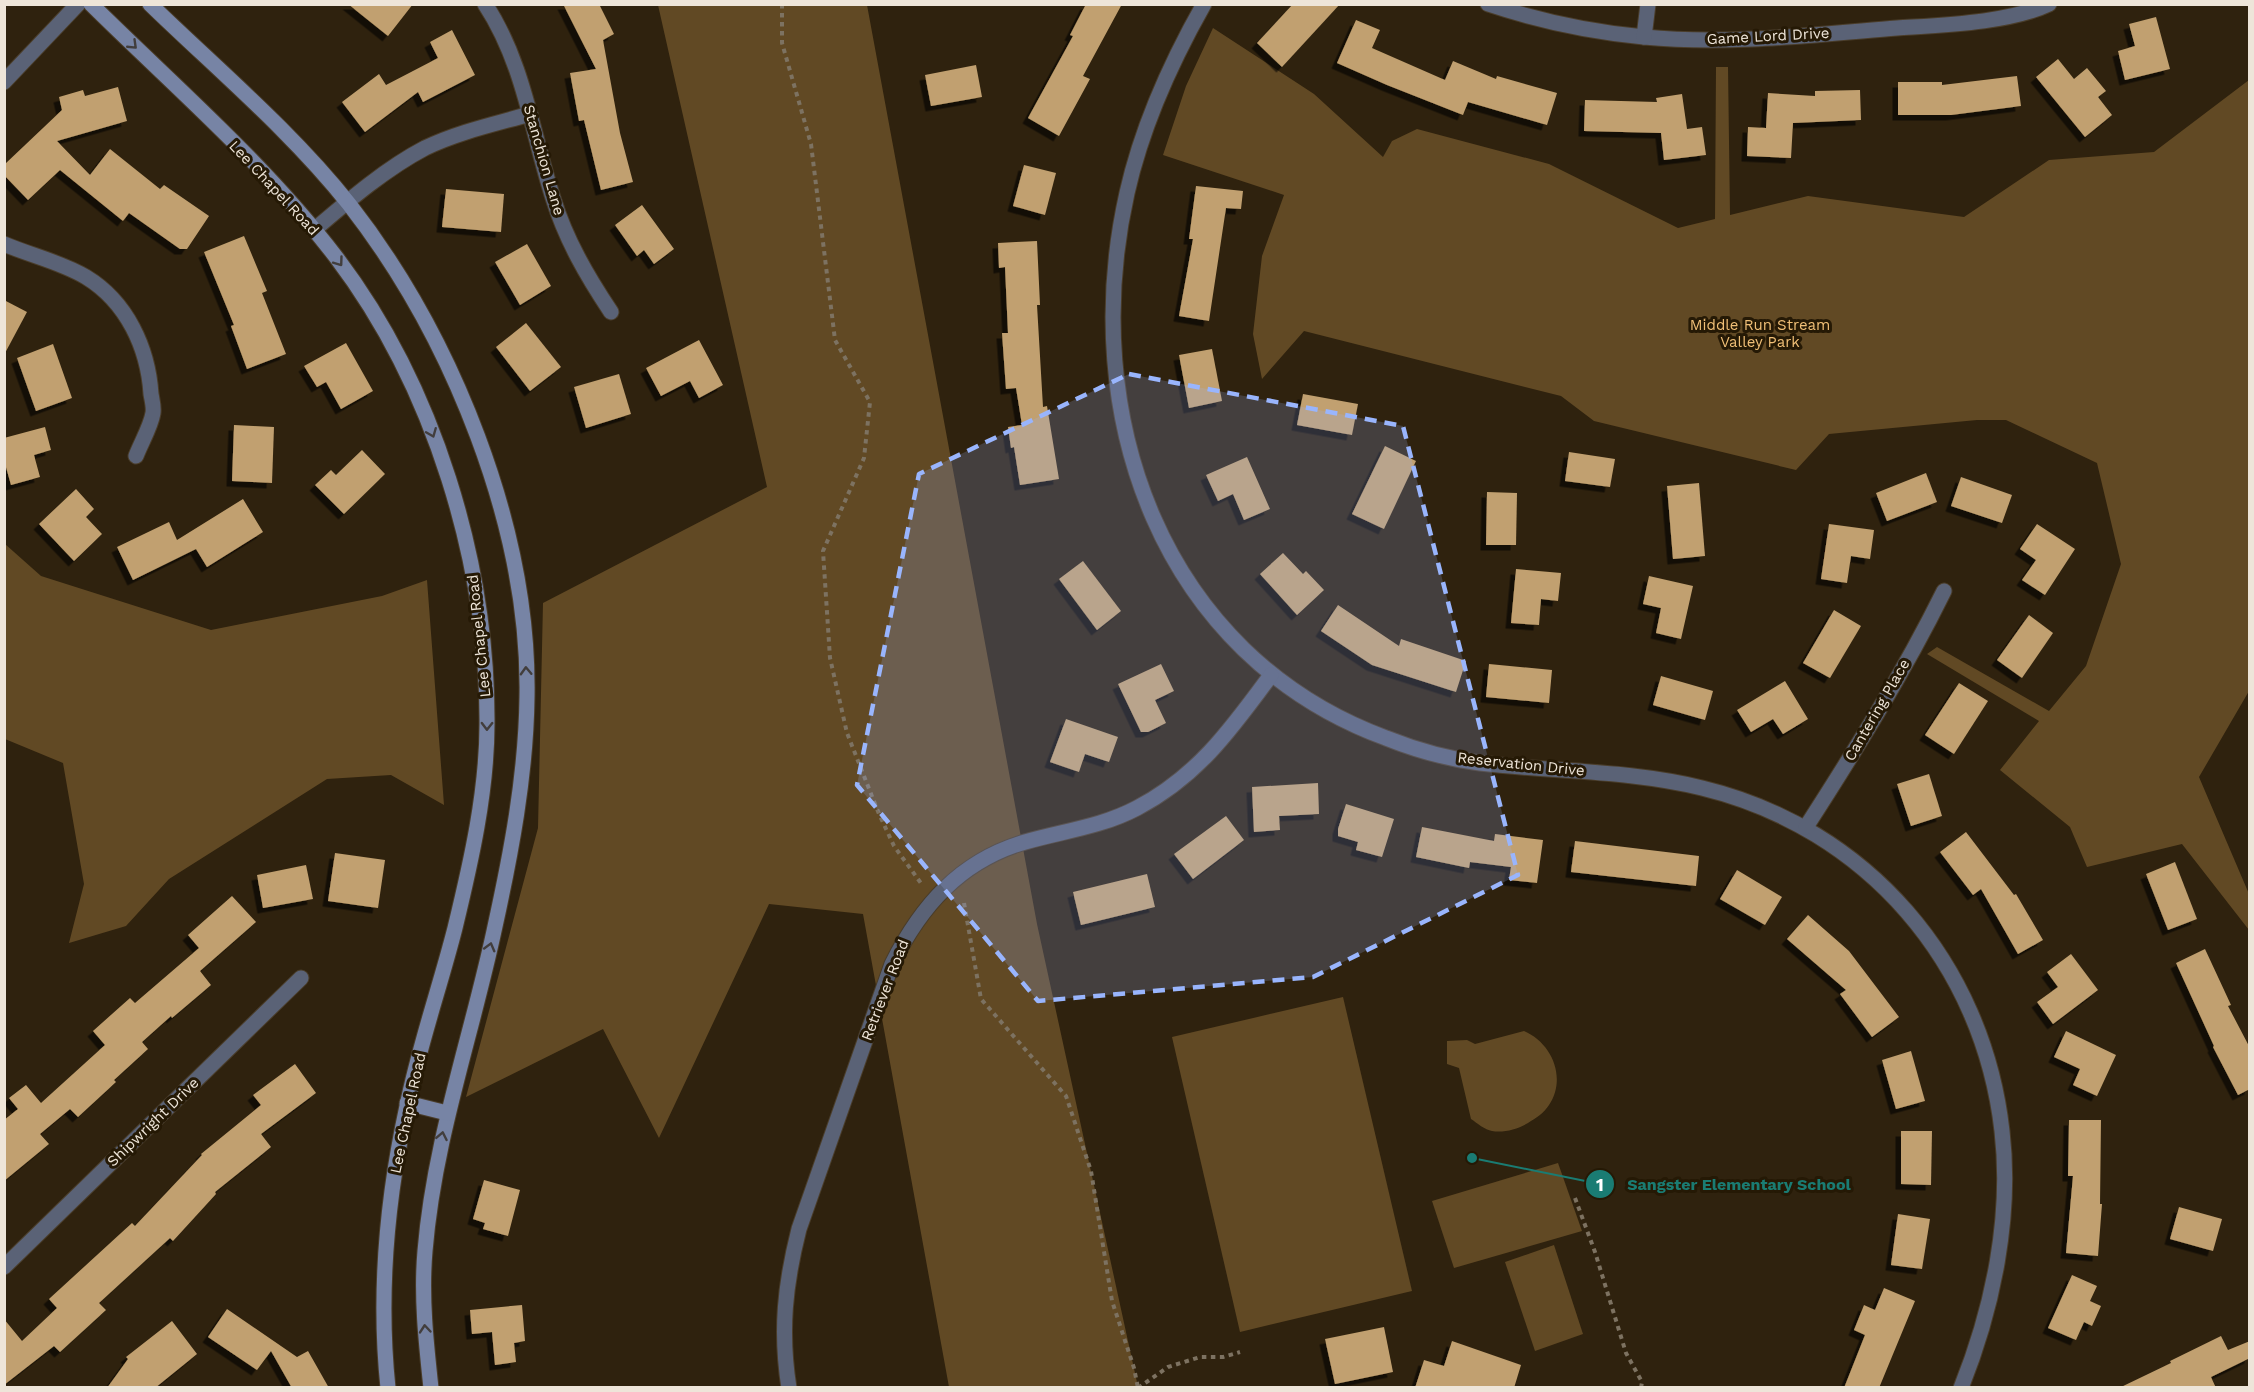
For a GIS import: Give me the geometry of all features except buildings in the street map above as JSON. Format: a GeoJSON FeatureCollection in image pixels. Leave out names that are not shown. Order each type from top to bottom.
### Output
{"type":"FeatureCollection","features":[{"type":"Feature","properties":{"kind":"main road","name":"Lee Chapel Road"},"geometry":{"type":"LineString","coordinates":[[91,4],[257,165],[338,259],[379,321],[424,413],[464,527],[474,574],[481,626],[488,726],[483,781],[473,843],[454,928],[407,1103],[393,1179],[384,1286],[388,1388]]}},
{"type":"Feature","properties":{"kind":"main road"},"geometry":{"type":"LineString","coordinates":[[150,4],[300,149],[347,202],[405,284],[439,345],[485,457],[504,523],[516,581],[525,643],[527,695],[525,752],[511,852],[494,935],[447,1113],[432,1186],[424,1254],[424,1321],[430,1388]]}},
{"type":"Feature","properties":{"kind":"main road"},"geometry":{"type":"LineString","coordinates":[[407,1103],[447,1113]]}},
{"type":"Feature","properties":{"kind":"street"},"geometry":{"type":"LineString","coordinates":[[4,82],[78,4]]}},
{"type":"Feature","properties":{"kind":"street","name":"Stanchion Lane"},"geometry":{"type":"LineString","coordinates":[[485,4],[511,51],[553,198],[566,235],[590,281],[611,312]]}},
{"type":"Feature","properties":{"kind":"street","name":"Reservation Drive"},"geometry":{"type":"LineString","coordinates":[[1204,4],[1167,74],[1152,109],[1127,189],[1114,273],[1112,317],[1119,403],[1137,478],[1168,550],[1209,612],[1230,637],[1271,675],[1318,707],[1382,737],[1418,750],[1481,763],[1591,771],[1657,779],[1702,788],[1746,801],[1806,827],[1850,857],[1876,879],[1905,909],[1953,976],[1970,1010],[1985,1049],[1996,1089],[2003,1135],[2002,1219],[1995,1272],[1987,1308],[1961,1388]]}},
{"type":"Feature","properties":{"kind":"street","name":"Game Lord Drive"},"geometry":{"type":"LineString","coordinates":[[1488,4],[1567,26],[1644,37],[1692,40],[1779,38],[1883,30],[2015,16],[2049,4]]}},
{"type":"Feature","properties":{"kind":"street"},"geometry":{"type":"LineString","coordinates":[[1644,37],[1648,4]]}},
{"type":"Feature","properties":{"kind":"street"},"geometry":{"type":"LineString","coordinates":[[314,230],[347,202],[425,149],[460,134],[530,114]]}},
{"type":"Feature","properties":{"kind":"street"},"geometry":{"type":"LineString","coordinates":[[4,244],[68,267],[87,278],[116,303],[134,327],[150,377],[153,413],[136,456]]}},
{"type":"Feature","properties":{"kind":"street","name":"Cantering Place"},"geometry":{"type":"LineString","coordinates":[[1806,827],[1928,624],[1944,591]]}},
{"type":"Feature","properties":{"kind":"street","name":"Retriever Road"},"geometry":{"type":"LineString","coordinates":[[789,1388],[784,1358],[783,1312],[789,1266],[799,1229],[892,964],[907,934],[934,900],[961,875],[1003,850],[1025,842],[1106,822],[1137,808],[1169,789],[1210,754],[1271,675]]}},
{"type":"Feature","properties":{"kind":"street","name":"Shipwright Drive"},"geometry":{"type":"LineString","coordinates":[[4,1267],[301,978]]}},
{"type":"Feature","properties":{"kind":"path"},"geometry":{"type":"LineString","coordinates":[[782,4],[782,43],[811,144],[835,340],[870,402],[864,458],[823,551],[830,657],[847,733],[879,814],[894,846],[934,900]]}},
{"type":"Feature","properties":{"kind":"path"},"geometry":{"type":"LineString","coordinates":[[964,903],[981,999],[1066,1096],[1091,1171],[1112,1301],[1134,1368],[1138,1388],[1168,1367],[1200,1357],[1223,1357],[1240,1352]]}},
{"type":"Feature","properties":{"kind":"path"},"geometry":{"type":"LineString","coordinates":[[1575,1197],[1626,1353],[1642,1382],[1641,1388]]}},
{"type":"Feature","properties":{"kind":"highlighted area"},"geometry":{"type":"Polygon","coordinates":[[[1129,374],[1403,426],[1518,875],[1313,977],[1038,1001],[857,785],[919,474],[1129,374]]]}},
{"type":"Feature","properties":{"kind":"green space"},"geometry":{"type":"Polygon","coordinates":[[[658,5],[867,5],[1037,924],[1138,1387],[949,1387],[863,914],[769,904],[659,1138],[603,1029],[466,1097],[538,828],[543,603],[767,487],[658,5]]]}},
{"type":"Feature","properties":{"kind":"green space","name":"Middle Run Stream Valley Park"},"geometry":{"type":"Polygon","coordinates":[[[1213,28],[1314,94],[1383,157],[1392,141],[1417,129],[1549,164],[1678,228],[1715,219],[1716,67],[1728,67],[1730,215],[1808,196],[1964,217],[2049,160],[2154,152],[2249,80],[2249,691],[2199,777],[2249,894],[2249,930],[2182,844],[2087,867],[2070,827],[2000,770],[2039,721],[1927,654],[1937,647],[2049,711],[2086,666],[2121,564],[2097,463],[2006,420],[1977,420],[1829,434],[1796,470],[1594,421],[1561,396],[1304,331],[1262,379],[1253,334],[1262,256],[1284,195],[1163,155],[1186,86],[1213,28]]]}},
{"type":"Feature","properties":{"kind":"green space"},"geometry":{"type":"Polygon","coordinates":[[[5,544],[41,576],[211,630],[382,596],[427,580],[444,805],[391,775],[327,779],[169,879],[126,926],[69,943],[84,884],[63,763],[5,739],[5,544]]]}},
{"type":"Feature","properties":{"kind":"green space"},"geometry":{"type":"Polygon","coordinates":[[[1343,997],[1412,1291],[1240,1332],[1172,1037],[1343,997]]]}},
{"type":"Feature","properties":{"kind":"green space"},"geometry":{"type":"Polygon","coordinates":[[[1524,1031],[1542,1044],[1554,1062],[1557,1084],[1554,1095],[1545,1110],[1528,1123],[1506,1131],[1489,1130],[1471,1119],[1459,1068],[1447,1064],[1447,1041],[1467,1040],[1475,1044],[1524,1031]]]}},
{"type":"Feature","properties":{"kind":"green space"},"geometry":{"type":"Polygon","coordinates":[[[1558,1163],[1582,1231],[1454,1268],[1432,1201],[1558,1163]]]}},
{"type":"Feature","properties":{"kind":"green space"},"geometry":{"type":"Polygon","coordinates":[[[1554,1245],[1583,1334],[1535,1351],[1505,1262],[1554,1245]]]}},
{"type":"Feature","properties":{"kind":"place","name":"Sangster Elementary School"},"geometry":{"type":"Point","coordinates":[1472,1158]}}]}
